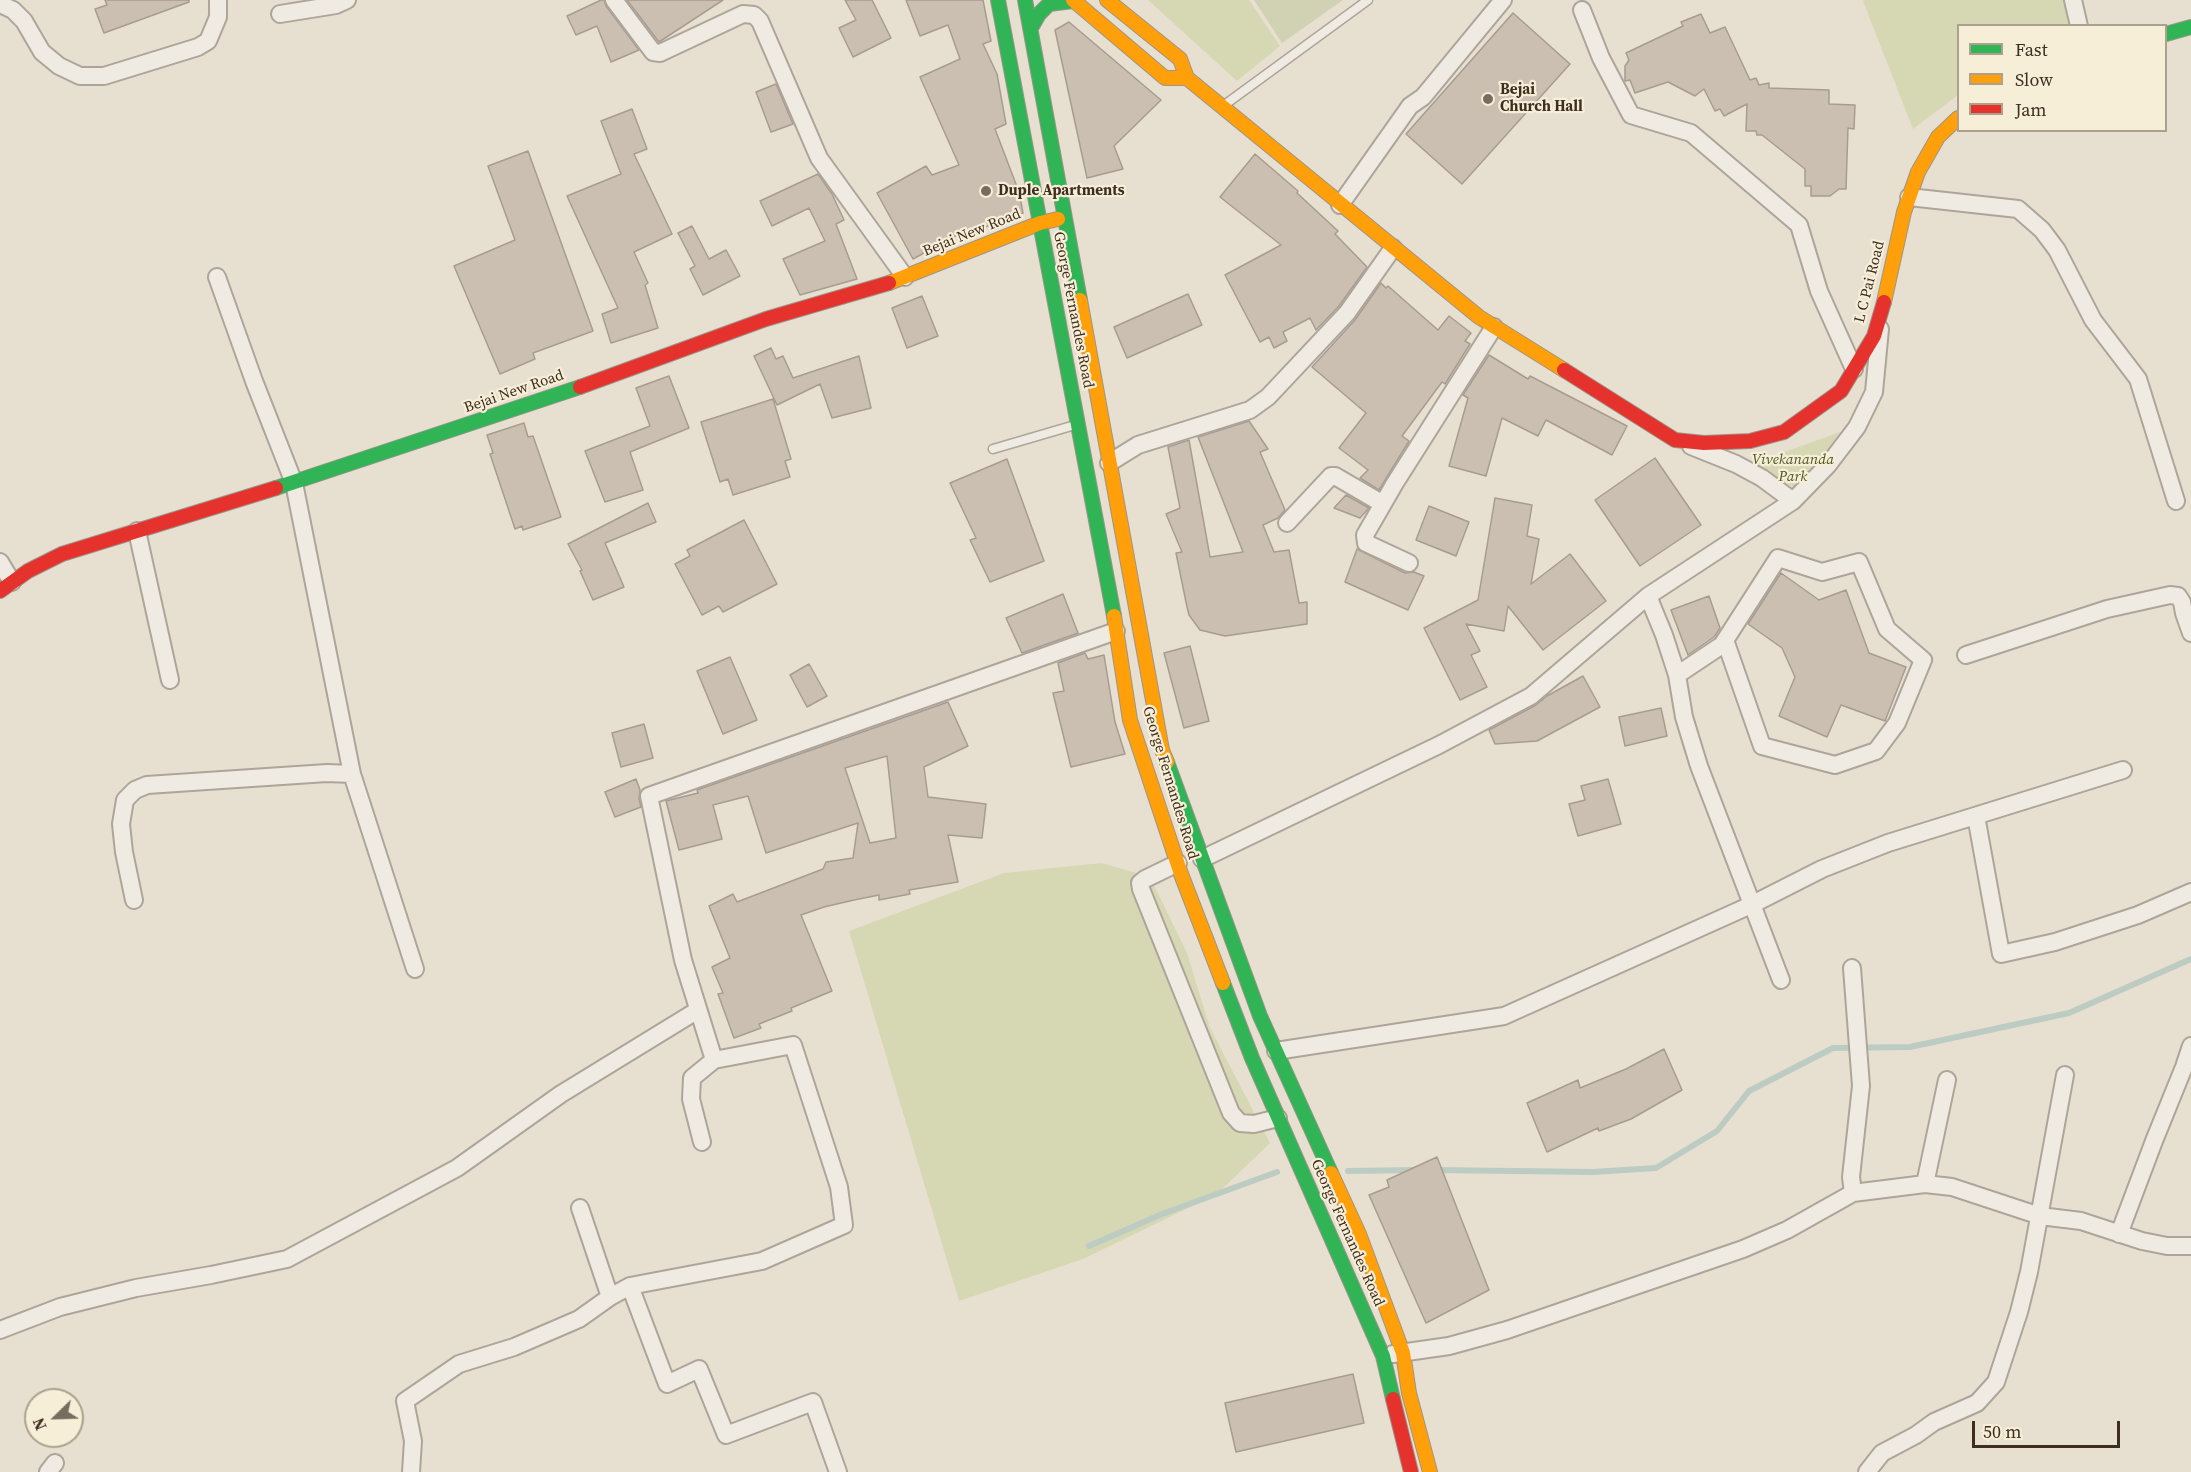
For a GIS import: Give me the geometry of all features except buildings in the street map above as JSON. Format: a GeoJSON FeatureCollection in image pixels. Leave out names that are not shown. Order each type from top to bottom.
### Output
{"type":"FeatureCollection","features":[{"type":"Feature","properties":{"kind":"main road","name":"George Fernandes Road"},"geometry":{"type":"LineString","coordinates":[[998,0],[1116,631],[1130,720],[1178,863],[1251,1058],[1383,1356],[1411,1472]]}},
{"type":"Feature","properties":{"kind":"main road","name":"George Fernandes Road"},"geometry":{"type":"LineString","coordinates":[[1025,0],[1162,750],[1260,1016],[1359,1234],[1404,1353],[1409,1393],[1430,1472]]}},
{"type":"Feature","properties":{"kind":"main road"},"geometry":{"type":"LineString","coordinates":[[1107,0],[1180,59],[1187,78],[1479,317],[1676,440]]}},
{"type":"Feature","properties":{"kind":"main road"},"geometry":{"type":"LineString","coordinates":[[1030,28],[1049,4],[1073,1],[1165,78],[1187,78]]}},
{"type":"Feature","properties":{"kind":"main road"},"geometry":{"type":"LineString","coordinates":[[2167,34],[2191,27]]}},
{"type":"Feature","properties":{"kind":"main road","name":"L C Pai Road"},"geometry":{"type":"LineString","coordinates":[[1676,440],[1750,441],[1784,432],[1841,391],[1874,336],[1882,313],[1909,197],[1918,172],[1938,137],[1957,120]]}},
{"type":"Feature","properties":{"kind":"main road","name":"Bejai New Road"},"geometry":{"type":"LineString","coordinates":[[6,586],[28,571],[62,554],[294,483],[582,386],[766,319],[905,277],[1040,223],[1065,216]]}},
{"type":"Feature","properties":{"kind":"street"},"geometry":{"type":"LineString","coordinates":[[0,4],[13,10],[24,21],[42,52],[59,66],[80,76],[104,76],[198,47],[208,41],[218,17],[218,0]]}},
{"type":"Feature","properties":{"kind":"street"},"geometry":{"type":"LineString","coordinates":[[280,14],[336,5],[347,0]]}},
{"type":"Feature","properties":{"kind":"street"},"geometry":{"type":"LineString","coordinates":[[614,0],[653,52],[660,53],[743,14],[754,15],[760,21],[819,158],[905,277]]}},
{"type":"Feature","properties":{"kind":"street"},"geometry":{"type":"LineString","coordinates":[[1340,205],[1410,106],[1423,97],[1503,0]]}},
{"type":"Feature","properties":{"kind":"street"},"geometry":{"type":"LineString","coordinates":[[2073,0],[2079,24]]}},
{"type":"Feature","properties":{"kind":"street"},"geometry":{"type":"LineString","coordinates":[[1582,10],[1601,58],[1631,115],[1692,134],[1799,225],[1820,291],[1854,369]]}},
{"type":"Feature","properties":{"kind":"street"},"geometry":{"type":"LineString","coordinates":[[1909,197],[2018,209],[2042,230],[2057,250],[2093,320],[2138,379],[2176,501]]}},
{"type":"Feature","properties":{"kind":"street"},"geometry":{"type":"LineString","coordinates":[[1109,462],[1138,445],[1250,410],[1268,397],[1347,313],[1393,248]]}},
{"type":"Feature","properties":{"kind":"street"},"geometry":{"type":"LineString","coordinates":[[217,277],[294,483],[352,774],[415,969]]}},
{"type":"Feature","properties":{"kind":"street"},"geometry":{"type":"LineString","coordinates":[[1202,859],[1439,745],[1532,696],[1648,597],[1793,501],[1828,465],[1857,427],[1874,392],[1882,313]]}},
{"type":"Feature","properties":{"kind":"street"},"geometry":{"type":"LineString","coordinates":[[1409,562],[1366,543],[1365,535],[1494,327]]}},
{"type":"Feature","properties":{"kind":"street"},"geometry":{"type":"LineString","coordinates":[[1676,440],[1736,464],[1762,478],[1793,501]]}},
{"type":"Feature","properties":{"kind":"street"},"geometry":{"type":"LineString","coordinates":[[1287,524],[1332,476],[1383,504]]}},
{"type":"Feature","properties":{"kind":"street"},"geometry":{"type":"LineString","coordinates":[[136,531],[170,680]]}},
{"type":"Feature","properties":{"kind":"street"},"geometry":{"type":"LineString","coordinates":[[1677,675],[1722,645],[1725,640],[1778,558],[1822,572],[1859,562],[1887,628],[1923,660],[1897,723],[1876,751],[1835,765],[1762,746],[1725,640]]}},
{"type":"Feature","properties":{"kind":"street"},"geometry":{"type":"LineString","coordinates":[[0,562],[6,586]]}},
{"type":"Feature","properties":{"kind":"street"},"geometry":{"type":"LineString","coordinates":[[1966,655],[2107,609],[2170,595],[2178,596],[2182,602],[2191,633]]}},
{"type":"Feature","properties":{"kind":"street"},"geometry":{"type":"LineString","coordinates":[[1648,597],[1677,675],[1684,717],[1699,766],[1781,980]]}},
{"type":"Feature","properties":{"kind":"street"},"geometry":{"type":"LineString","coordinates":[[714,1060],[683,960],[648,796],[1116,631]]}},
{"type":"Feature","properties":{"kind":"street"},"geometry":{"type":"LineString","coordinates":[[1276,1051],[1504,1016],[1751,904],[1822,869],[1888,843],[2123,770]]}},
{"type":"Feature","properties":{"kind":"street"},"geometry":{"type":"LineString","coordinates":[[134,900],[121,824],[125,800],[135,790],[147,785],[327,773],[352,774]]}},
{"type":"Feature","properties":{"kind":"street"},"geometry":{"type":"LineString","coordinates":[[1976,816],[2001,954],[2066,939],[2138,915],[2191,892]]}},
{"type":"Feature","properties":{"kind":"street"},"geometry":{"type":"LineString","coordinates":[[1178,863],[1144,879],[1140,883],[1141,889],[1231,1113],[1240,1123],[1254,1124],[1278,1118]]}},
{"type":"Feature","properties":{"kind":"street"},"geometry":{"type":"LineString","coordinates":[[1852,968],[1862,1086],[1851,1177],[1853,1193]]}},
{"type":"Feature","properties":{"kind":"street"},"geometry":{"type":"LineString","coordinates":[[0,1330],[60,1307],[125,1291],[287,1259],[457,1168],[561,1094],[698,1011]]}},
{"type":"Feature","properties":{"kind":"street"},"geometry":{"type":"LineString","coordinates":[[411,1472],[412,1441],[405,1401],[459,1364],[514,1347],[579,1319],[630,1286],[762,1261],[844,1225],[839,1187],[794,1045],[714,1060],[692,1078],[691,1100],[702,1142]]}},
{"type":"Feature","properties":{"kind":"street"},"geometry":{"type":"LineString","coordinates":[[2119,1234],[2191,1046]]}},
{"type":"Feature","properties":{"kind":"street"},"geometry":{"type":"LineString","coordinates":[[1867,1472],[1882,1453],[1916,1435],[1934,1422],[1977,1403],[1996,1382],[2019,1312],[2040,1216],[2065,1075]]}},
{"type":"Feature","properties":{"kind":"street"},"geometry":{"type":"LineString","coordinates":[[1925,1184],[1947,1080]]}},
{"type":"Feature","properties":{"kind":"street"},"geometry":{"type":"LineString","coordinates":[[1383,1356],[1449,1346],[1507,1330],[1743,1249],[1787,1230],[1853,1193],[1925,1184],[1952,1187],[2040,1216],[2081,1221],[2142,1241],[2167,1246],[2191,1246]]}},
{"type":"Feature","properties":{"kind":"street"},"geometry":{"type":"LineString","coordinates":[[580,1208],[610,1298]]}},
{"type":"Feature","properties":{"kind":"street"},"geometry":{"type":"LineString","coordinates":[[630,1286],[667,1384],[699,1369],[726,1435],[813,1402],[838,1472]]}},
{"type":"Feature","properties":{"kind":"lane"},"geometry":{"type":"LineString","coordinates":[[1222,106],[1368,0]]}},
{"type":"Feature","properties":{"kind":"lane"},"geometry":{"type":"LineString","coordinates":[[993,449],[1078,424]]}},
{"type":"Feature","properties":{"kind":"green space"},"geometry":{"type":"Polygon","coordinates":[[[1148,0],[1249,0],[1280,46],[1237,81],[1148,0]]]}},
{"type":"Feature","properties":{"kind":"green space"},"geometry":{"type":"Polygon","coordinates":[[[1254,0],[1343,0],[1282,43],[1254,0]]]}},
{"type":"Feature","properties":{"kind":"green space"},"geometry":{"type":"Polygon","coordinates":[[[2064,0],[2068,24],[1957,24],[1957,96],[1913,129],[1863,1],[2064,0]]]}},
{"type":"Feature","properties":{"kind":"green space","name":"Vivekananda Park"},"geometry":{"type":"Polygon","coordinates":[[[1840,432],[1798,489],[1749,465],[1840,432]]]}},
{"type":"Feature","properties":{"kind":"green space"},"geometry":{"type":"Polygon","coordinates":[[[1102,863],[1150,877],[1187,953],[1210,1028],[1270,1143],[1217,1194],[1083,1259],[959,1301],[849,931],[1004,873],[1102,863]]]}},
{"type":"Feature","properties":{"kind":"waterway"},"geometry":{"type":"LineString","coordinates":[[1435,1170],[1593,1172],[1656,1168],[1717,1131],[1749,1091],[1833,1048],[1910,1047],[2069,1013],[2191,959]]}},
{"type":"Feature","properties":{"kind":"waterway"},"geometry":{"type":"LineString","coordinates":[[1348,1171],[1416,1170]]}},
{"type":"Feature","properties":{"kind":"waterway"},"geometry":{"type":"LineString","coordinates":[[1089,1246],[1162,1214],[1277,1172]]}},
{"type":"Feature","properties":{"kind":"traffic: fast"},"geometry":{"type":"LineString","coordinates":[[998,0],[1114,616]]}},
{"type":"Feature","properties":{"kind":"traffic: fast"},"geometry":{"type":"LineString","coordinates":[[1025,0],[1080,300]]}},
{"type":"Feature","properties":{"kind":"traffic: fast"},"geometry":{"type":"LineString","coordinates":[[1031,28],[1039,14],[1049,4],[1073,1]]}},
{"type":"Feature","properties":{"kind":"traffic: fast"},"geometry":{"type":"LineString","coordinates":[[2167,34],[2191,27]]}},
{"type":"Feature","properties":{"kind":"traffic: fast"},"geometry":{"type":"LineString","coordinates":[[276,488],[580,387]]}},
{"type":"Feature","properties":{"kind":"traffic: fast"},"geometry":{"type":"LineString","coordinates":[[1167,762],[1260,1016],[1331,1173]]}},
{"type":"Feature","properties":{"kind":"traffic: fast"},"geometry":{"type":"LineString","coordinates":[[1223,983],[1252,1058],[1383,1356],[1393,1399]]}},
{"type":"Feature","properties":{"kind":"traffic: slow"},"geometry":{"type":"LineString","coordinates":[[1073,0],[1165,78],[1187,78],[1180,59],[1107,0]]}},
{"type":"Feature","properties":{"kind":"traffic: slow"},"geometry":{"type":"LineString","coordinates":[[1187,78],[1479,317],[1564,370]]}},
{"type":"Feature","properties":{"kind":"traffic: slow"},"geometry":{"type":"LineString","coordinates":[[1884,302],[1904,212],[1918,172],[1938,137],[1957,119]]}},
{"type":"Feature","properties":{"kind":"traffic: slow"},"geometry":{"type":"LineString","coordinates":[[889,283],[1040,223],[1058,219]]}},
{"type":"Feature","properties":{"kind":"traffic: slow"},"geometry":{"type":"LineString","coordinates":[[1080,300],[1162,750],[1167,762]]}},
{"type":"Feature","properties":{"kind":"traffic: slow"},"geometry":{"type":"LineString","coordinates":[[1114,616],[1130,720],[1181,874],[1223,983]]}},
{"type":"Feature","properties":{"kind":"traffic: slow"},"geometry":{"type":"LineString","coordinates":[[1331,1173],[1359,1234],[1403,1353],[1409,1393],[1430,1472]]}},
{"type":"Feature","properties":{"kind":"traffic: jam"},"geometry":{"type":"LineString","coordinates":[[580,387],[766,319],[889,283]]}},
{"type":"Feature","properties":{"kind":"traffic: jam"},"geometry":{"type":"LineString","coordinates":[[1564,370],[1675,440],[1704,443],[1750,441],[1784,432],[1841,391],[1874,336],[1884,302]]}},
{"type":"Feature","properties":{"kind":"traffic: jam"},"geometry":{"type":"LineString","coordinates":[[0,591],[28,571],[62,554],[276,488]]}},
{"type":"Feature","properties":{"kind":"traffic: jam"},"geometry":{"type":"LineString","coordinates":[[1393,1399],[1411,1472]]}},
{"type":"Feature","properties":{"kind":"place","name":"Bejai Church Hall"},"geometry":{"type":"Point","coordinates":[1488,99]}},
{"type":"Feature","properties":{"kind":"place","name":"Duple Apartments"},"geometry":{"type":"Point","coordinates":[986,191]}}]}
